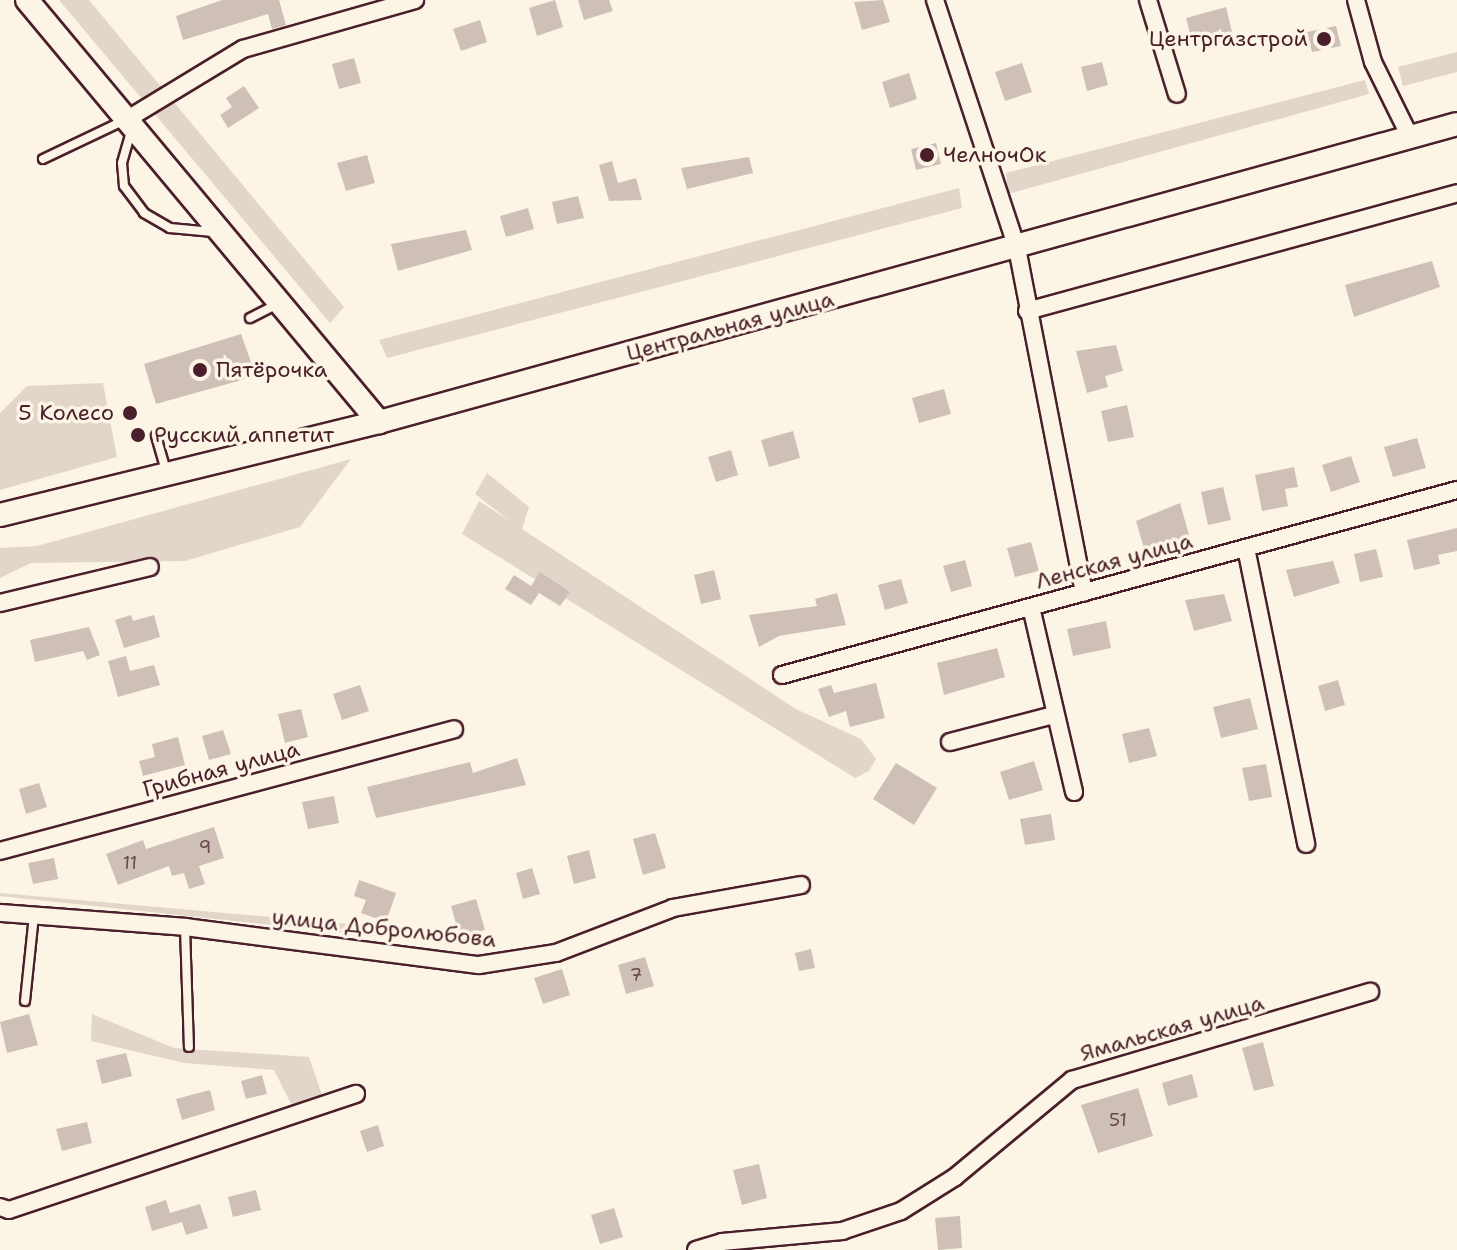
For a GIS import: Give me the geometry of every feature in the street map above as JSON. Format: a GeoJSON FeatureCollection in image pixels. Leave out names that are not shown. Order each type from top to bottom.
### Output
{"type":"FeatureCollection","features":[{"type":"Feature","properties":{"kind":"main road"},"geometry":{"type":"LineString","coordinates":[[27,0],[379,422]]}},
{"type":"Feature","properties":{"kind":"main road","name":"Центральная улица"},"geometry":{"type":"LineString","coordinates":[[0,515],[379,422],[1457,124]]}},
{"type":"Feature","properties":{"kind":"street"},"geometry":{"type":"LineString","coordinates":[[129,124],[243,49],[415,0]]}},
{"type":"Feature","properties":{"kind":"street"},"geometry":{"type":"LineString","coordinates":[[935,0],[1017,248],[1084,593]]}},
{"type":"Feature","properties":{"kind":"street"},"geometry":{"type":"LineString","coordinates":[[1148,0],[1177,94]]}},
{"type":"Feature","properties":{"kind":"street"},"geometry":{"type":"LineString","coordinates":[[1356,0],[1373,62],[1410,137]]}},
{"type":"Feature","properties":{"kind":"street"},"geometry":{"type":"LineString","coordinates":[[1027,311],[1457,193]]}},
{"type":"Feature","properties":{"kind":"street","name":"Ленская улица"},"geometry":{"type":"LineString","coordinates":[[782,675],[1457,490]]}},
{"type":"Feature","properties":{"kind":"street"},"geometry":{"type":"LineString","coordinates":[[1246,548],[1306,844]]}},
{"type":"Feature","properties":{"kind":"street"},"geometry":{"type":"LineString","coordinates":[[0,603],[150,567]]}},
{"type":"Feature","properties":{"kind":"street"},"geometry":{"type":"LineString","coordinates":[[1031,607],[1074,792]]}},
{"type":"Feature","properties":{"kind":"street"},"geometry":{"type":"LineString","coordinates":[[950,742],[1054,715]]}},
{"type":"Feature","properties":{"kind":"street","name":"Грибная улица"},"geometry":{"type":"LineString","coordinates":[[0,851],[454,729]]}},
{"type":"Feature","properties":{"kind":"street","name":"улица Добролюбова"},"geometry":{"type":"LineString","coordinates":[[0,913],[185,927],[479,965],[556,953],[673,908],[801,885]]}},
{"type":"Feature","properties":{"kind":"street","name":"Ямальская улица"},"geometry":{"type":"LineString","coordinates":[[696,1250],[842,1231],[901,1211],[955,1177],[1072,1080],[1370,992]]}},
{"type":"Feature","properties":{"kind":"street"},"geometry":{"type":"LineString","coordinates":[[0,1207],[9,1210],[356,1094]]}},
{"type":"Feature","properties":{"kind":"lane"},"geometry":{"type":"LineString","coordinates":[[43,159],[129,124]]}},
{"type":"Feature","properties":{"kind":"lane"},"geometry":{"type":"LineString","coordinates":[[129,124],[122,163],[124,186],[144,213],[170,228],[223,236]]}},
{"type":"Feature","properties":{"kind":"lane"},"geometry":{"type":"LineString","coordinates":[[250,318],[279,304]]}},
{"type":"Feature","properties":{"kind":"lane"},"geometry":{"type":"LineString","coordinates":[[156,436],[167,472]]}},
{"type":"Feature","properties":{"kind":"lane"},"geometry":{"type":"LineString","coordinates":[[25,1001],[34,914]]}},
{"type":"Feature","properties":{"kind":"lane"},"geometry":{"type":"LineString","coordinates":[[185,927],[189,1047]]}},
{"type":"Feature","properties":{"kind":"shaded area"},"geometry":{"type":"Polygon","coordinates":[[[59,0],[89,0],[344,307],[330,323],[59,0]]]}},
{"type":"Feature","properties":{"kind":"shaded area"},"geometry":{"type":"Polygon","coordinates":[[[1457,52],[1457,72],[1403,86],[1398,67],[1457,52]]]}},
{"type":"Feature","properties":{"kind":"shaded area"},"geometry":{"type":"Polygon","coordinates":[[[1365,80],[1369,94],[1008,194],[1006,173],[1365,80]]]}},
{"type":"Feature","properties":{"kind":"shaded area"},"geometry":{"type":"Polygon","coordinates":[[[959,188],[962,208],[387,358],[379,340],[959,188]]]}},
{"type":"Feature","properties":{"kind":"shaded area"},"geometry":{"type":"Polygon","coordinates":[[[103,383],[117,457],[0,490],[0,413],[27,386],[103,383]]]}},
{"type":"Feature","properties":{"kind":"shaded area"},"geometry":{"type":"Polygon","coordinates":[[[351,459],[300,527],[185,561],[31,563],[0,578],[0,548],[37,546],[351,459]]]}},
{"type":"Feature","properties":{"kind":"shaded area"},"geometry":{"type":"Polygon","coordinates":[[[487,473],[529,507],[522,529],[796,709],[861,739],[876,759],[869,771],[855,778],[462,534],[479,501],[510,521],[475,494],[487,473]]]}},
{"type":"Feature","properties":{"kind":"shaded area"},"geometry":{"type":"Polygon","coordinates":[[[0,893],[372,926],[384,937],[0,896],[0,893]]]}},
{"type":"Feature","properties":{"kind":"shaded area"},"geometry":{"type":"Polygon","coordinates":[[[92,1014],[174,1048],[309,1057],[322,1095],[296,1114],[274,1070],[184,1063],[91,1041],[92,1014]]]}},
{"type":"Feature","properties":{"kind":"building"},"geometry":{"type":"Polygon","coordinates":[[[222,0],[279,0],[286,25],[272,29],[268,14],[183,40],[176,16],[222,0]]]}},
{"type":"Feature","properties":{"kind":"building"},"geometry":{"type":"Polygon","coordinates":[[[555,0],[563,27],[537,36],[529,8],[555,0]]]}},
{"type":"Feature","properties":{"kind":"building"},"geometry":{"type":"Polygon","coordinates":[[[578,0],[609,0],[613,11],[584,20],[578,0]]]}},
{"type":"Feature","properties":{"kind":"building"},"geometry":{"type":"Polygon","coordinates":[[[883,0],[890,22],[862,30],[854,2],[883,0]]]}},
{"type":"Feature","properties":{"kind":"building"},"geometry":{"type":"Polygon","coordinates":[[[1226,7],[1233,36],[1201,44],[1198,35],[1191,37],[1186,18],[1226,7]]]}},
{"type":"Feature","properties":{"kind":"building"},"geometry":{"type":"Polygon","coordinates":[[[480,20],[487,42],[461,51],[453,29],[480,20]]]}},
{"type":"Feature","properties":{"kind":"building","name":"Центргазстрой"},"geometry":{"type":"Polygon","coordinates":[[[1336,26],[1341,46],[1312,52],[1307,32],[1336,26]]]}},
{"type":"Feature","properties":{"kind":"building"},"geometry":{"type":"Polygon","coordinates":[[[354,58],[361,83],[339,89],[332,64],[354,58]]]}},
{"type":"Feature","properties":{"kind":"building"},"geometry":{"type":"Polygon","coordinates":[[[1102,62],[1108,85],[1087,91],[1081,67],[1102,62]]]}},
{"type":"Feature","properties":{"kind":"building"},"geometry":{"type":"Polygon","coordinates":[[[1022,63],[1032,92],[1005,101],[995,72],[1022,63]]]}},
{"type":"Feature","properties":{"kind":"building"},"geometry":{"type":"Polygon","coordinates":[[[909,73],[917,99],[890,108],[882,82],[909,73]]]}},
{"type":"Feature","properties":{"kind":"building"},"geometry":{"type":"Polygon","coordinates":[[[244,86],[259,108],[228,128],[220,115],[232,107],[226,98],[244,86]]]}},
{"type":"Feature","properties":{"kind":"building"},"geometry":{"type":"Polygon","coordinates":[[[936,143],[941,164],[916,170],[911,149],[936,143]]]}},
{"type":"Feature","properties":{"kind":"building"},"geometry":{"type":"Polygon","coordinates":[[[367,155],[375,183],[346,191],[337,163],[367,155]]]}},
{"type":"Feature","properties":{"kind":"building"},"geometry":{"type":"Polygon","coordinates":[[[749,157],[753,173],[687,189],[681,168],[749,157]]]}},
{"type":"Feature","properties":{"kind":"building"},"geometry":{"type":"Polygon","coordinates":[[[612,161],[618,183],[636,178],[642,200],[609,201],[599,165],[612,161]]]}},
{"type":"Feature","properties":{"kind":"building"},"geometry":{"type":"Polygon","coordinates":[[[578,196],[584,218],[557,224],[552,202],[578,196]]]}},
{"type":"Feature","properties":{"kind":"building"},"geometry":{"type":"Polygon","coordinates":[[[528,208],[534,229],[506,237],[500,216],[528,208]]]}},
{"type":"Feature","properties":{"kind":"building"},"geometry":{"type":"Polygon","coordinates":[[[466,230],[472,250],[398,271],[391,244],[466,230]]]}},
{"type":"Feature","properties":{"kind":"building"},"geometry":{"type":"Polygon","coordinates":[[[1432,261],[1440,287],[1354,317],[1345,285],[1432,261]]]}},
{"type":"Feature","properties":{"kind":"building","name":"Пятёрочка"},"geometry":{"type":"Polygon","coordinates":[[[241,334],[256,376],[156,404],[144,364],[241,334]]]}},
{"type":"Feature","properties":{"kind":"building"},"geometry":{"type":"Polygon","coordinates":[[[1116,345],[1123,371],[1105,376],[1108,387],[1087,393],[1076,351],[1116,345]]]}},
{"type":"Feature","properties":{"kind":"building"},"geometry":{"type":"Polygon","coordinates":[[[944,389],[951,414],[919,423],[912,398],[944,389]]]}},
{"type":"Feature","properties":{"kind":"building"},"geometry":{"type":"Polygon","coordinates":[[[1127,405],[1134,437],[1108,442],[1101,411],[1127,405]]]}},
{"type":"Feature","properties":{"kind":"building"},"geometry":{"type":"Polygon","coordinates":[[[793,431],[800,458],[769,467],[761,440],[793,431]]]}},
{"type":"Feature","properties":{"kind":"building"},"geometry":{"type":"Polygon","coordinates":[[[1417,438],[1426,468],[1393,477],[1384,447],[1417,438]]]}},
{"type":"Feature","properties":{"kind":"building"},"geometry":{"type":"Polygon","coordinates":[[[731,450],[738,475],[716,482],[708,457],[731,450]]]}},
{"type":"Feature","properties":{"kind":"building"},"geometry":{"type":"Polygon","coordinates":[[[1351,456],[1360,482],[1331,492],[1322,465],[1351,456]]]}},
{"type":"Feature","properties":{"kind":"building"},"geometry":{"type":"Polygon","coordinates":[[[1294,467],[1298,487],[1285,489],[1288,506],[1262,511],[1255,475],[1294,467]]]}},
{"type":"Feature","properties":{"kind":"building"},"geometry":{"type":"Polygon","coordinates":[[[1223,487],[1231,520],[1208,525],[1201,492],[1223,487]]]}},
{"type":"Feature","properties":{"kind":"building"},"geometry":{"type":"Polygon","coordinates":[[[1180,503],[1189,535],[1145,552],[1136,521],[1180,503]]]}},
{"type":"Feature","properties":{"kind":"building"},"geometry":{"type":"Polygon","coordinates":[[[1457,528],[1457,551],[1438,555],[1440,564],[1414,570],[1407,540],[1457,528]]]}},
{"type":"Feature","properties":{"kind":"building"},"geometry":{"type":"Polygon","coordinates":[[[1031,542],[1039,571],[1015,577],[1007,548],[1031,542]]]}},
{"type":"Feature","properties":{"kind":"building"},"geometry":{"type":"Polygon","coordinates":[[[1376,549],[1383,577],[1360,582],[1354,554],[1376,549]]]}},
{"type":"Feature","properties":{"kind":"building"},"geometry":{"type":"Polygon","coordinates":[[[965,560],[972,586],[951,592],[943,566],[965,560]]]}},
{"type":"Feature","properties":{"kind":"building"},"geometry":{"type":"Polygon","coordinates":[[[1333,561],[1340,583],[1294,597],[1286,570],[1333,561]]]}},
{"type":"Feature","properties":{"kind":"building"},"geometry":{"type":"Polygon","coordinates":[[[714,570],[721,599],[701,604],[694,575],[714,570]]]}},
{"type":"Feature","properties":{"kind":"building"},"geometry":{"type":"Polygon","coordinates":[[[540,572],[570,592],[560,606],[539,593],[531,605],[505,589],[514,575],[531,586],[540,572]]]}},
{"type":"Feature","properties":{"kind":"building"},"geometry":{"type":"Polygon","coordinates":[[[901,579],[908,603],[885,610],[878,585],[901,579]]]}},
{"type":"Feature","properties":{"kind":"building"},"geometry":{"type":"Polygon","coordinates":[[[837,593],[846,625],[779,636],[759,647],[749,615],[817,606],[815,599],[837,593]]]}},
{"type":"Feature","properties":{"kind":"building"},"geometry":{"type":"Polygon","coordinates":[[[1224,594],[1232,621],[1194,631],[1185,600],[1224,594]]]}},
{"type":"Feature","properties":{"kind":"building"},"geometry":{"type":"Polygon","coordinates":[[[131,615],[133,621],[154,615],[160,637],[124,648],[115,620],[131,615]]]}},
{"type":"Feature","properties":{"kind":"building"},"geometry":{"type":"Polygon","coordinates":[[[1106,621],[1111,648],[1073,656],[1067,629],[1106,621]]]}},
{"type":"Feature","properties":{"kind":"building"},"geometry":{"type":"Polygon","coordinates":[[[89,627],[100,655],[87,660],[83,651],[35,662],[30,640],[89,627]]]}},
{"type":"Feature","properties":{"kind":"building"},"geometry":{"type":"Polygon","coordinates":[[[997,648],[1005,677],[944,695],[937,663],[997,648]]]}},
{"type":"Feature","properties":{"kind":"building"},"geometry":{"type":"Polygon","coordinates":[[[126,656],[130,671],[154,665],[160,685],[118,697],[108,661],[126,656]]]}},
{"type":"Feature","properties":{"kind":"building"},"geometry":{"type":"Polygon","coordinates":[[[1338,680],[1345,705],[1325,711],[1318,686],[1338,680]]]}},
{"type":"Feature","properties":{"kind":"building"},"geometry":{"type":"Polygon","coordinates":[[[876,683],[885,718],[850,727],[846,711],[829,717],[818,689],[831,685],[834,693],[876,683]]]}},
{"type":"Feature","properties":{"kind":"building"},"geometry":{"type":"Polygon","coordinates":[[[360,685],[369,711],[342,720],[333,694],[360,685]]]}},
{"type":"Feature","properties":{"kind":"building"},"geometry":{"type":"Polygon","coordinates":[[[1250,698],[1258,729],[1221,738],[1213,707],[1250,698]]]}},
{"type":"Feature","properties":{"kind":"building"},"geometry":{"type":"Polygon","coordinates":[[[301,709],[308,737],[285,743],[278,714],[301,709]]]}},
{"type":"Feature","properties":{"kind":"building"},"geometry":{"type":"Polygon","coordinates":[[[1149,728],[1157,756],[1129,763],[1122,734],[1149,728]]]}},
{"type":"Feature","properties":{"kind":"building"},"geometry":{"type":"Polygon","coordinates":[[[223,730],[231,754],[209,760],[202,736],[223,730]]]}},
{"type":"Feature","properties":{"kind":"building"},"geometry":{"type":"Polygon","coordinates":[[[178,737],[185,765],[143,776],[139,761],[155,757],[152,744],[178,737]]]}},
{"type":"Feature","properties":{"kind":"building"},"geometry":{"type":"Polygon","coordinates":[[[517,758],[526,785],[376,818],[367,787],[470,762],[473,773],[517,758]]]}},
{"type":"Feature","properties":{"kind":"building"},"geometry":{"type":"Polygon","coordinates":[[[1034,761],[1043,790],[1009,800],[1000,772],[1034,761]]]}},
{"type":"Feature","properties":{"kind":"building"},"geometry":{"type":"Polygon","coordinates":[[[896,763],[937,788],[914,825],[873,799],[896,763]]]}},
{"type":"Feature","properties":{"kind":"building"},"geometry":{"type":"Polygon","coordinates":[[[1266,764],[1272,797],[1249,801],[1242,768],[1266,764]]]}},
{"type":"Feature","properties":{"kind":"building"},"geometry":{"type":"Polygon","coordinates":[[[39,783],[47,807],[26,814],[19,789],[39,783]]]}},
{"type":"Feature","properties":{"kind":"building"},"geometry":{"type":"Polygon","coordinates":[[[334,796],[339,823],[308,829],[302,802],[334,796]]]}},
{"type":"Feature","properties":{"kind":"building"},"geometry":{"type":"Polygon","coordinates":[[[1051,814],[1055,840],[1025,845],[1020,819],[1051,814]]]}},
{"type":"Feature","properties":{"kind":"building"},"geometry":{"type":"Polygon","coordinates":[[[214,827],[224,858],[199,866],[205,884],[189,889],[184,873],[172,876],[169,866],[118,885],[106,854],[143,840],[146,849],[214,827]]]}},
{"type":"Feature","properties":{"kind":"building"},"geometry":{"type":"Polygon","coordinates":[[[655,833],[666,868],[643,875],[633,839],[655,833]]]}},
{"type":"Feature","properties":{"kind":"building"},"geometry":{"type":"Polygon","coordinates":[[[589,850],[596,878],[574,884],[567,856],[589,850]]]}},
{"type":"Feature","properties":{"kind":"building"},"geometry":{"type":"Polygon","coordinates":[[[54,858],[58,879],[33,884],[28,863],[54,858]]]}},
{"type":"Feature","properties":{"kind":"building"},"geometry":{"type":"Polygon","coordinates":[[[532,868],[540,894],[523,899],[516,873],[532,868]]]}},
{"type":"Feature","properties":{"kind":"building"},"geometry":{"type":"Polygon","coordinates":[[[359,880],[396,893],[386,922],[361,913],[366,900],[354,896],[359,880]]]}},
{"type":"Feature","properties":{"kind":"building"},"geometry":{"type":"Polygon","coordinates":[[[476,899],[485,930],[460,937],[451,906],[476,899]]]}},
{"type":"Feature","properties":{"kind":"building"},"geometry":{"type":"Polygon","coordinates":[[[811,949],[815,968],[799,971],[795,953],[811,949]]]}},
{"type":"Feature","properties":{"kind":"building"},"geometry":{"type":"Polygon","coordinates":[[[645,957],[654,986],[626,994],[618,965],[645,957]]]}},
{"type":"Feature","properties":{"kind":"building"},"geometry":{"type":"Polygon","coordinates":[[[562,969],[570,995],[543,1004],[534,978],[562,969]]]}},
{"type":"Feature","properties":{"kind":"building"},"geometry":{"type":"Polygon","coordinates":[[[29,1014],[38,1045],[7,1053],[0,1022],[29,1014]]]}},
{"type":"Feature","properties":{"kind":"building"},"geometry":{"type":"Polygon","coordinates":[[[1263,1042],[1274,1086],[1254,1091],[1242,1048],[1263,1042]]]}},
{"type":"Feature","properties":{"kind":"building"},"geometry":{"type":"Polygon","coordinates":[[[126,1053],[132,1076],[102,1084],[96,1060],[126,1053]]]}},
{"type":"Feature","properties":{"kind":"building"},"geometry":{"type":"Polygon","coordinates":[[[1192,1074],[1198,1097],[1168,1106],[1162,1083],[1192,1074]]]}},
{"type":"Feature","properties":{"kind":"building"},"geometry":{"type":"Polygon","coordinates":[[[262,1075],[267,1094],[246,1099],[241,1081],[262,1075]]]}},
{"type":"Feature","properties":{"kind":"building"},"geometry":{"type":"Polygon","coordinates":[[[1138,1088],[1153,1136],[1098,1153],[1081,1105],[1138,1088]]]}},
{"type":"Feature","properties":{"kind":"building"},"geometry":{"type":"Polygon","coordinates":[[[210,1090],[215,1110],[182,1120],[176,1099],[210,1090]]]}},
{"type":"Feature","properties":{"kind":"building"},"geometry":{"type":"Polygon","coordinates":[[[87,1122],[92,1143],[62,1151],[56,1129],[87,1122]]]}},
{"type":"Feature","properties":{"kind":"building"},"geometry":{"type":"Polygon","coordinates":[[[378,1125],[384,1146],[367,1152],[360,1131],[378,1125]]]}},
{"type":"Feature","properties":{"kind":"building"},"geometry":{"type":"Polygon","coordinates":[[[759,1164],[767,1198],[742,1205],[733,1170],[759,1164]]]}},
{"type":"Feature","properties":{"kind":"building"},"geometry":{"type":"Polygon","coordinates":[[[256,1190],[261,1210],[233,1217],[228,1197],[256,1190]]]}},
{"type":"Feature","properties":{"kind":"building"},"geometry":{"type":"Polygon","coordinates":[[[166,1200],[170,1213],[200,1204],[208,1228],[186,1235],[182,1222],[152,1231],[145,1207],[166,1200]]]}},
{"type":"Feature","properties":{"kind":"building"},"geometry":{"type":"Polygon","coordinates":[[[614,1208],[623,1237],[600,1244],[591,1215],[614,1208]]]}},
{"type":"Feature","properties":{"kind":"building"},"geometry":{"type":"Polygon","coordinates":[[[960,1216],[962,1248],[938,1250],[935,1218],[960,1216]]]}},
{"type":"Feature","properties":{"kind":"place","name":"Центргазстрой"},"geometry":{"type":"Point","coordinates":[1324,39]}},
{"type":"Feature","properties":{"kind":"place","name":"ЧелночОк"},"geometry":{"type":"Point","coordinates":[927,155]}},
{"type":"Feature","properties":{"kind":"place","name":"Пятёрочка"},"geometry":{"type":"Point","coordinates":[200,370]}},
{"type":"Feature","properties":{"kind":"place","name":"5 Колесо"},"geometry":{"type":"Point","coordinates":[130,413]}},
{"type":"Feature","properties":{"kind":"place","name":"Русский аппетит"},"geometry":{"type":"Point","coordinates":[138,435]}}]}
